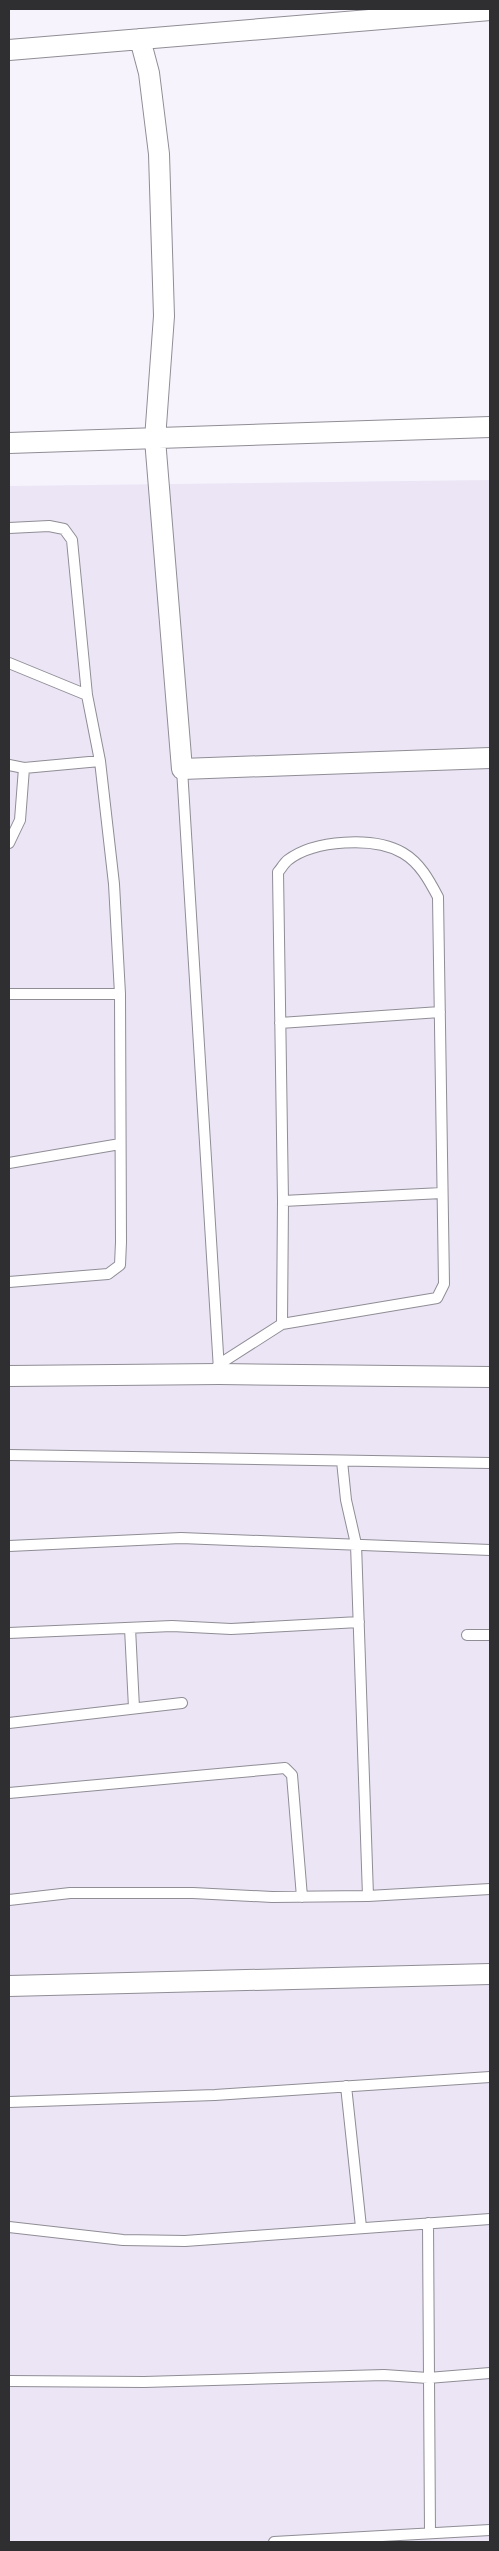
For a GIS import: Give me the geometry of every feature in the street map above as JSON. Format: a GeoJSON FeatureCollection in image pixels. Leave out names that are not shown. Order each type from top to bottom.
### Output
{"type":"FeatureCollection","features":[{"type":"Feature","properties":{"kind":"street"},"geometry":{"type":"LineString","coordinates":[[9,50],[490,10]]}},
{"type":"Feature","properties":{"kind":"street"},"geometry":{"type":"LineString","coordinates":[[140,39],[154,106],[160,183],[164,316],[155,439],[182,769],[490,758]]}},
{"type":"Feature","properties":{"kind":"street"},"geometry":{"type":"LineString","coordinates":[[9,443],[490,427]]}},
{"type":"Feature","properties":{"kind":"street"},"geometry":{"type":"LineString","coordinates":[[9,1376],[219,1369],[490,1378]]}},
{"type":"Feature","properties":{"kind":"street"},"geometry":{"type":"LineString","coordinates":[[9,1986],[490,1974]]}},
{"type":"Feature","properties":{"kind":"lane"},"geometry":{"type":"LineString","coordinates":[[9,528],[49,526],[64,529],[72,540],[87,695],[100,761],[114,884],[120,994],[120,1265],[108,1274],[9,1282]]}},
{"type":"Feature","properties":{"kind":"lane"},"geometry":{"type":"LineString","coordinates":[[9,663],[87,695]]}},
{"type":"Feature","properties":{"kind":"lane"},"geometry":{"type":"LineString","coordinates":[[9,765],[24,768],[100,761]]}},
{"type":"Feature","properties":{"kind":"lane"},"geometry":{"type":"LineString","coordinates":[[9,843],[20,820],[24,768]]}},
{"type":"Feature","properties":{"kind":"lane"},"geometry":{"type":"LineString","coordinates":[[182,769],[219,1369]]}},
{"type":"Feature","properties":{"kind":"lane"},"geometry":{"type":"LineString","coordinates":[[219,1369],[282,1324],[438,1298],[444,1284],[438,898],[425,872],[402,852],[376,845],[349,841],[311,850],[288,860],[278,872],[283,1201],[282,1324]]}},
{"type":"Feature","properties":{"kind":"lane"},"geometry":{"type":"LineString","coordinates":[[9,994],[120,994]]}},
{"type":"Feature","properties":{"kind":"lane"},"geometry":{"type":"LineString","coordinates":[[280,1022],[440,1012]]}},
{"type":"Feature","properties":{"kind":"lane"},"geometry":{"type":"LineString","coordinates":[[9,1162],[120,1144]]}},
{"type":"Feature","properties":{"kind":"lane"},"geometry":{"type":"LineString","coordinates":[[283,1201],[442,1193]]}},
{"type":"Feature","properties":{"kind":"lane"},"geometry":{"type":"LineString","coordinates":[[9,1455],[490,1463]]}},
{"type":"Feature","properties":{"kind":"lane"},"geometry":{"type":"LineString","coordinates":[[342,1461],[347,1508],[356,1544],[368,1896]]}},
{"type":"Feature","properties":{"kind":"lane"},"geometry":{"type":"LineString","coordinates":[[9,1546],[180,1538],[490,1550]]}},
{"type":"Feature","properties":{"kind":"lane"},"geometry":{"type":"LineString","coordinates":[[9,1633],[172,1626],[231,1629],[359,1622]]}},
{"type":"Feature","properties":{"kind":"lane"},"geometry":{"type":"LineString","coordinates":[[130,1628],[134,1708]]}},
{"type":"Feature","properties":{"kind":"lane"},"geometry":{"type":"LineString","coordinates":[[467,1635],[490,1635]]}},
{"type":"Feature","properties":{"kind":"lane"},"geometry":{"type":"LineString","coordinates":[[9,1723],[182,1703]]}},
{"type":"Feature","properties":{"kind":"lane"},"geometry":{"type":"LineString","coordinates":[[9,1793],[285,1768],[292,1774],[302,1897]]}},
{"type":"Feature","properties":{"kind":"lane"},"geometry":{"type":"LineString","coordinates":[[9,1900],[70,1893],[194,1893],[302,1897],[368,1896],[490,1889]]}},
{"type":"Feature","properties":{"kind":"lane"},"geometry":{"type":"LineString","coordinates":[[9,2102],[215,2095],[490,2077]]}},
{"type":"Feature","properties":{"kind":"lane"},"geometry":{"type":"LineString","coordinates":[[346,2086],[361,2227]]}},
{"type":"Feature","properties":{"kind":"lane"},"geometry":{"type":"LineString","coordinates":[[9,2227],[123,2240],[185,2240],[490,2219]]}},
{"type":"Feature","properties":{"kind":"lane"},"geometry":{"type":"LineString","coordinates":[[428,2223],[430,2533]]}},
{"type":"Feature","properties":{"kind":"lane"},"geometry":{"type":"LineString","coordinates":[[9,2381],[144,2382],[384,2375],[428,2378],[490,2373]]}},
{"type":"Feature","properties":{"kind":"lane"},"geometry":{"type":"LineString","coordinates":[[274,2542],[490,2530]]}},
{"type":"Feature","properties":{"kind":"shaded area"},"geometry":{"type":"Polygon","coordinates":[[[490,480],[490,2542],[9,2542],[9,486],[490,480]]]}}]}
